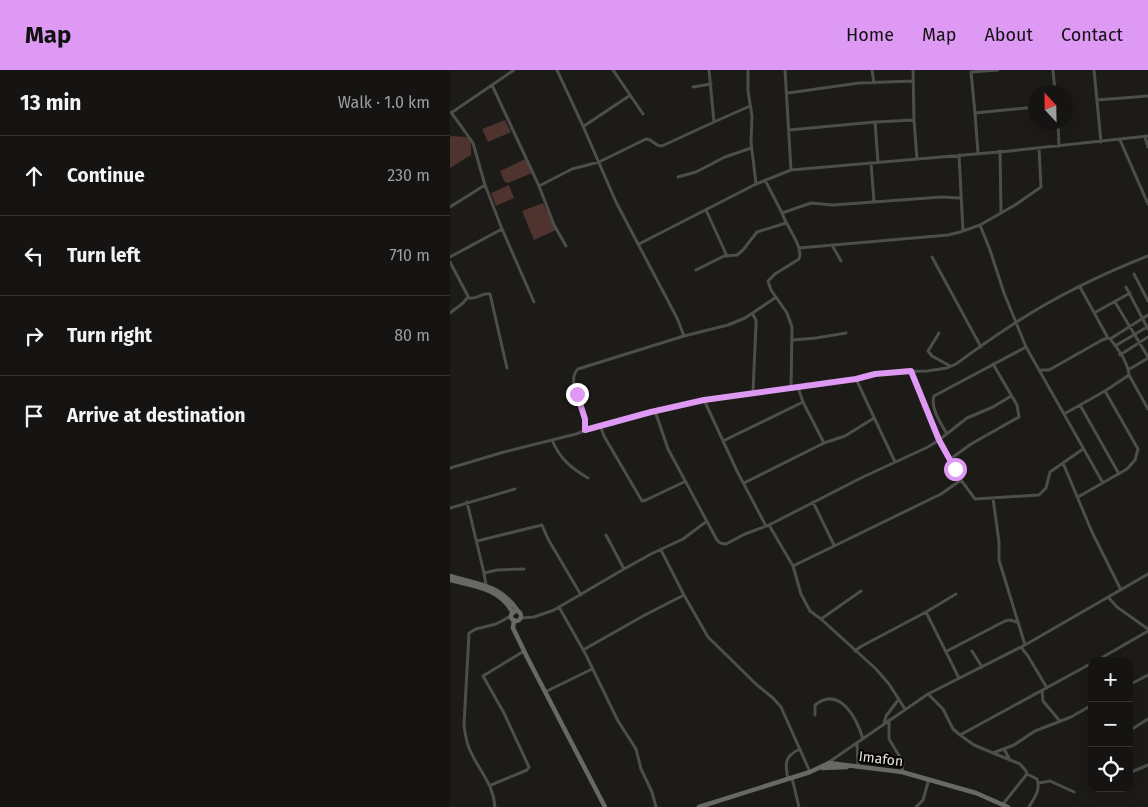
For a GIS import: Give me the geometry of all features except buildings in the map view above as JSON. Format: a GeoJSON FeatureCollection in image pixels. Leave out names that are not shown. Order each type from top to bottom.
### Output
{"type":"FeatureCollection","features":[{"type":"Feature","properties":{"kind":"street"},"geometry":{"type":"LineString","coordinates":[[514,70],[451,113],[473,142],[485,185],[534,302]]}},
{"type":"Feature","properties":{"kind":"street"},"geometry":{"type":"LineString","coordinates":[[557,70],[616,202],[677,318],[684,336]]}},
{"type":"Feature","properties":{"kind":"street"},"geometry":{"type":"LineString","coordinates":[[613,70],[643,114]]}},
{"type":"Feature","properties":{"kind":"street"},"geometry":{"type":"LineString","coordinates":[[709,70],[714,122]]}},
{"type":"Feature","properties":{"kind":"street"},"geometry":{"type":"LineString","coordinates":[[748,70],[756,184]]}},
{"type":"Feature","properties":{"kind":"street"},"geometry":{"type":"LineString","coordinates":[[785,70],[788,93],[791,170]]}},
{"type":"Feature","properties":{"kind":"street"},"geometry":{"type":"LineString","coordinates":[[872,70],[874,83]]}},
{"type":"Feature","properties":{"kind":"street"},"geometry":{"type":"LineString","coordinates":[[913,70],[917,159]]}},
{"type":"Feature","properties":{"kind":"street"},"geometry":{"type":"LineString","coordinates":[[978,153],[971,71],[998,70]]}},
{"type":"Feature","properties":{"kind":"street"},"geometry":{"type":"LineString","coordinates":[[1053,70],[1054,85]]}},
{"type":"Feature","properties":{"kind":"street"},"geometry":{"type":"LineString","coordinates":[[1094,70],[1101,142]]}},
{"type":"Feature","properties":{"kind":"street"},"geometry":{"type":"LineString","coordinates":[[788,93],[874,83],[913,82]]}},
{"type":"Feature","properties":{"kind":"street"},"geometry":{"type":"LineString","coordinates":[[492,84],[540,186],[554,225],[566,246]]}},
{"type":"Feature","properties":{"kind":"street"},"geometry":{"type":"LineString","coordinates":[[694,87],[710,84]]}},
{"type":"Feature","properties":{"kind":"street"},"geometry":{"type":"LineString","coordinates":[[583,126],[629,96]]}},
{"type":"Feature","properties":{"kind":"street"},"geometry":{"type":"LineString","coordinates":[[1097,100],[1148,96]]}},
{"type":"Feature","properties":{"kind":"street"},"geometry":{"type":"LineString","coordinates":[[540,186],[572,169],[599,162],[646,139],[655,145],[662,146],[750,106]]}},
{"type":"Feature","properties":{"kind":"street"},"geometry":{"type":"LineString","coordinates":[[975,113],[1028,108]]}},
{"type":"Feature","properties":{"kind":"street"},"geometry":{"type":"LineString","coordinates":[[789,130],[914,120]]}},
{"type":"Feature","properties":{"kind":"street"},"geometry":{"type":"LineString","coordinates":[[875,122],[878,162]]}},
{"type":"Feature","properties":{"kind":"street"},"geometry":{"type":"LineString","coordinates":[[1058,130],[1059,146]]}},
{"type":"Feature","properties":{"kind":"street"},"geometry":{"type":"LineString","coordinates":[[639,244],[756,184],[791,170],[1146,137],[1148,146]]}},
{"type":"Feature","properties":{"kind":"street"},"geometry":{"type":"LineString","coordinates":[[1120,140],[1148,204]]}},
{"type":"Feature","properties":{"kind":"street"},"geometry":{"type":"LineString","coordinates":[[678,177],[696,172],[725,157],[752,148]]}},
{"type":"Feature","properties":{"kind":"street"},"geometry":{"type":"LineString","coordinates":[[799,248],[948,235],[980,225],[1038,190],[1040,187],[1039,148]]}},
{"type":"Feature","properties":{"kind":"street"},"geometry":{"type":"LineString","coordinates":[[1000,152],[1001,213]]}},
{"type":"Feature","properties":{"kind":"street"},"geometry":{"type":"LineString","coordinates":[[958,155],[963,231]]}},
{"type":"Feature","properties":{"kind":"street"},"geometry":{"type":"LineString","coordinates":[[871,163],[874,202]]}},
{"type":"Feature","properties":{"kind":"street"},"geometry":{"type":"LineString","coordinates":[[765,180],[799,248],[801,256],[799,260],[775,274],[768,281],[775,298],[789,318],[792,327],[791,389]]}},
{"type":"Feature","properties":{"kind":"street"},"geometry":{"type":"LineString","coordinates":[[450,207],[485,185]]}},
{"type":"Feature","properties":{"kind":"street"},"geometry":{"type":"LineString","coordinates":[[782,213],[811,203],[833,204],[960,198]]}},
{"type":"Feature","properties":{"kind":"street"},"geometry":{"type":"LineString","coordinates":[[706,210],[727,256]]}},
{"type":"Feature","properties":{"kind":"street"},"geometry":{"type":"LineString","coordinates":[[696,270],[727,256],[733,256],[743,250],[757,232],[786,223]]}},
{"type":"Feature","properties":{"kind":"street"},"geometry":{"type":"LineString","coordinates":[[980,225],[1026,347],[1103,483]]}},
{"type":"Feature","properties":{"kind":"street"},"geometry":{"type":"LineString","coordinates":[[450,257],[502,229]]}},
{"type":"Feature","properties":{"kind":"street"},"geometry":{"type":"LineString","coordinates":[[832,245],[841,261]]}},
{"type":"Feature","properties":{"kind":"street"},"geometry":{"type":"LineString","coordinates":[[450,468],[576,434],[600,425],[704,400],[753,392],[798,388],[856,379],[875,374],[927,371],[950,367],[1016,322],[1080,286],[1148,256]]}},
{"type":"Feature","properties":{"kind":"street"},"geometry":{"type":"LineString","coordinates":[[932,257],[981,347]]}},
{"type":"Feature","properties":{"kind":"street"},"geometry":{"type":"LineString","coordinates":[[450,262],[468,297],[475,299],[486,293],[490,294],[507,368]]}},
{"type":"Feature","properties":{"kind":"street"},"geometry":{"type":"LineString","coordinates":[[1134,274],[1148,300]]}},
{"type":"Feature","properties":{"kind":"street"},"geometry":{"type":"LineString","coordinates":[[1080,286],[1094,313],[1116,346],[1129,375],[1148,409]]}},
{"type":"Feature","properties":{"kind":"street"},"geometry":{"type":"LineString","coordinates":[[1116,346],[1148,328],[1126,287]]}},
{"type":"Feature","properties":{"kind":"street"},"geometry":{"type":"LineString","coordinates":[[1094,313],[1130,293]]}},
{"type":"Feature","properties":{"kind":"street"},"geometry":{"type":"LineString","coordinates":[[450,313],[468,297]]}},
{"type":"Feature","properties":{"kind":"street"},"geometry":{"type":"LineString","coordinates":[[585,430],[585,419],[573,380],[576,371],[684,336],[728,325],[752,313],[775,298]]}},
{"type":"Feature","properties":{"kind":"street"},"geometry":{"type":"LineString","coordinates":[[1115,302],[1148,358],[1128,370]]}},
{"type":"Feature","properties":{"kind":"street"},"geometry":{"type":"LineString","coordinates":[[752,313],[756,324],[753,392]]}},
{"type":"Feature","properties":{"kind":"street"},"geometry":{"type":"LineString","coordinates":[[1040,370],[1049,370],[1148,315]]}},
{"type":"Feature","properties":{"kind":"street"},"geometry":{"type":"LineString","coordinates":[[792,340],[846,333]]}},
{"type":"Feature","properties":{"kind":"street"},"geometry":{"type":"LineString","coordinates":[[939,333],[928,351],[950,367]]}},
{"type":"Feature","properties":{"kind":"street"},"geometry":{"type":"LineString","coordinates":[[1120,355],[1148,337]]}},
{"type":"Feature","properties":{"kind":"street"},"geometry":{"type":"LineString","coordinates":[[947,434],[937,414],[933,398],[1026,347]]}},
{"type":"Feature","properties":{"kind":"street"},"geometry":{"type":"LineString","coordinates":[[949,460],[971,444],[1018,417],[1017,405],[993,364]]}},
{"type":"Feature","properties":{"kind":"street"},"geometry":{"type":"LineString","coordinates":[[1045,380],[1049,370]]}},
{"type":"Feature","properties":{"kind":"street"},"geometry":{"type":"LineString","coordinates":[[911,371],[939,440],[961,480],[975,499],[1039,495],[1046,488],[1050,472],[1083,449]]}},
{"type":"Feature","properties":{"kind":"street"},"geometry":{"type":"LineString","coordinates":[[1064,414],[1129,375]]}},
{"type":"Feature","properties":{"kind":"street"},"geometry":{"type":"LineString","coordinates":[[856,379],[895,462]]}},
{"type":"Feature","properties":{"kind":"street"},"geometry":{"type":"LineString","coordinates":[[798,388],[824,443]]}},
{"type":"Feature","properties":{"kind":"street"},"geometry":{"type":"LineString","coordinates":[[1078,497],[1133,464],[1138,449],[1105,391]]}},
{"type":"Feature","properties":{"kind":"street"},"geometry":{"type":"LineString","coordinates":[[655,411],[666,443],[684,482],[717,540],[720,543],[726,544],[939,440],[967,418],[993,407],[1011,396]]}},
{"type":"Feature","properties":{"kind":"street"},"geometry":{"type":"LineString","coordinates":[[704,400],[744,483],[793,566],[804,602],[810,611],[881,675],[905,709]]}},
{"type":"Feature","properties":{"kind":"street"},"geometry":{"type":"LineString","coordinates":[[724,441],[803,402]]}},
{"type":"Feature","properties":{"kind":"street"},"geometry":{"type":"LineString","coordinates":[[1080,405],[1118,474]]}},
{"type":"Feature","properties":{"kind":"street"},"geometry":{"type":"LineString","coordinates":[[744,483],[824,443],[844,436],[874,418]]}},
{"type":"Feature","properties":{"kind":"street"},"geometry":{"type":"LineString","coordinates":[[600,425],[604,436],[642,501],[684,482]]}},
{"type":"Feature","properties":{"kind":"street"},"geometry":{"type":"LineString","coordinates":[[552,440],[559,455],[567,464],[588,478]]}},
{"type":"Feature","properties":{"kind":"street"},"geometry":{"type":"LineString","coordinates":[[1062,463],[1092,532],[1121,590]]}},
{"type":"Feature","properties":{"kind":"street"},"geometry":{"type":"LineString","coordinates":[[793,566],[940,494],[961,480]]}},
{"type":"Feature","properties":{"kind":"street"},"geometry":{"type":"LineString","coordinates":[[450,508],[515,489]]}},
{"type":"Feature","properties":{"kind":"street"},"geometry":{"type":"LineString","coordinates":[[993,498],[999,542],[999,560],[1025,645]]}},
{"type":"Feature","properties":{"kind":"street"},"geometry":{"type":"LineString","coordinates":[[467,502],[486,584]]}},
{"type":"Feature","properties":{"kind":"street"},"geometry":{"type":"LineString","coordinates":[[813,502],[834,545]]}},
{"type":"Feature","properties":{"kind":"street"},"geometry":{"type":"LineString","coordinates":[[450,576],[486,584],[502,594],[517,621],[521,618],[534,617],[581,595],[624,569],[683,539],[707,521]]}},
{"type":"Feature","properties":{"kind":"street"},"geometry":{"type":"LineString","coordinates":[[476,541],[540,525],[543,526],[548,539],[581,595]]}},
{"type":"Feature","properties":{"kind":"street"},"geometry":{"type":"LineString","coordinates":[[606,535],[624,569]]}},
{"type":"Feature","properties":{"kind":"street"},"geometry":{"type":"LineString","coordinates":[[661,550],[708,637],[781,707],[810,772]]}},
{"type":"Feature","properties":{"kind":"street"},"geometry":{"type":"LineString","coordinates":[[484,573],[524,569]]}},
{"type":"Feature","properties":{"kind":"street"},"geometry":{"type":"LineString","coordinates":[[699,807],[820,768],[928,694],[1025,645],[1148,574]]}},
{"type":"Feature","properties":{"kind":"street"},"geometry":{"type":"LineString","coordinates":[[450,580],[481,587],[496,594],[507,603],[514,615],[513,628],[524,651],[605,807]]}},
{"type":"Feature","properties":{"kind":"street"},"geometry":{"type":"LineString","coordinates":[[821,619],[861,591]]}},
{"type":"Feature","properties":{"kind":"street"},"geometry":{"type":"LineString","coordinates":[[855,651],[956,594]]}},
{"type":"Feature","properties":{"kind":"street"},"geometry":{"type":"LineString","coordinates":[[583,650],[684,595]]}},
{"type":"Feature","properties":{"kind":"street"},"geometry":{"type":"LineString","coordinates":[[1103,657],[1148,630],[1117,607],[1108,597]]}},
{"type":"Feature","properties":{"kind":"street"},"geometry":{"type":"LineString","coordinates":[[558,607],[583,650],[618,721],[637,752],[641,769],[652,792],[656,807]]}},
{"type":"Feature","properties":{"kind":"street"},"geometry":{"type":"LineString","coordinates":[[926,612],[959,678]]}},
{"type":"Feature","properties":{"kind":"street"},"geometry":{"type":"LineString","coordinates":[[496,807],[491,785],[470,750],[466,739],[464,725],[469,633],[521,613],[521,618]]}},
{"type":"Feature","properties":{"kind":"street"},"geometry":{"type":"LineString","coordinates":[[947,652],[1005,622],[1010,620],[1018,622]]}},
{"type":"Feature","properties":{"kind":"street"},"geometry":{"type":"LineString","coordinates":[[1020,647],[1028,656],[1047,688]]}},
{"type":"Feature","properties":{"kind":"street"},"geometry":{"type":"LineString","coordinates":[[491,785],[527,770],[529,767],[504,712],[484,676],[524,651]]}},
{"type":"Feature","properties":{"kind":"street"},"geometry":{"type":"LineString","coordinates":[[972,651],[982,667]]}},
{"type":"Feature","properties":{"kind":"street"},"geometry":{"type":"LineString","coordinates":[[960,735],[1088,665]]}},
{"type":"Feature","properties":{"kind":"street"},"geometry":{"type":"LineString","coordinates":[[545,692],[592,670]]}},
{"type":"Feature","properties":{"kind":"street"},"geometry":{"type":"LineString","coordinates":[[1133,683],[1148,675]]}},
{"type":"Feature","properties":{"kind":"street"},"geometry":{"type":"LineString","coordinates":[[1042,691],[1044,701],[1059,720]]}},
{"type":"Feature","properties":{"kind":"street"},"geometry":{"type":"LineString","coordinates":[[928,694],[943,709],[953,729],[960,735],[974,745],[1020,764],[1026,771],[1026,774],[1037,779],[1039,784],[1037,794],[1029,807]]}},
{"type":"Feature","properties":{"kind":"street"},"geometry":{"type":"LineString","coordinates":[[815,715],[815,705],[819,702],[832,699],[837,700],[850,711],[863,739]]}},
{"type":"Feature","properties":{"kind":"street"},"geometry":{"type":"LineString","coordinates":[[884,725],[886,716],[899,699]]}},
{"type":"Feature","properties":{"kind":"street"},"geometry":{"type":"LineString","coordinates":[[993,752],[1014,745],[1035,731],[1059,720],[1066,719],[1088,707]]}},
{"type":"Feature","properties":{"kind":"street"},"geometry":{"type":"LineString","coordinates":[[1133,728],[1148,719]]}},
{"type":"Feature","properties":{"kind":"street"},"geometry":{"type":"LineString","coordinates":[[889,720],[889,739],[903,762],[902,772]]}},
{"type":"Feature","properties":{"kind":"street"},"geometry":{"type":"LineString","coordinates":[[856,744],[858,767]]}},
{"type":"Feature","properties":{"kind":"street"},"geometry":{"type":"LineString","coordinates":[[799,807],[786,768],[786,760],[789,755],[800,748]]}},
{"type":"Feature","properties":{"kind":"street"},"geometry":{"type":"LineString","coordinates":[[1004,749],[1011,761]]}},
{"type":"Feature","properties":{"kind":"street"},"geometry":{"type":"LineString","coordinates":[[829,763],[851,766]]}},
{"type":"Feature","properties":{"kind":"street"},"geometry":{"type":"LineString","coordinates":[[1133,771],[1148,765]]}},
{"type":"Feature","properties":{"kind":"street"},"geometry":{"type":"LineString","coordinates":[[820,768],[851,766]]}},
{"type":"Feature","properties":{"kind":"street","name":"Imafon"},"geometry":{"type":"LineString","coordinates":[[851,766],[902,772],[976,793],[1006,806]]}},
{"type":"Feature","properties":{"kind":"street"},"geometry":{"type":"LineString","coordinates":[[1006,806],[1026,774]]}},
{"type":"Feature","properties":{"kind":"street"},"geometry":{"type":"LineString","coordinates":[[916,807],[923,800],[929,779]]}},
{"type":"Feature","properties":{"kind":"street"},"geometry":{"type":"LineString","coordinates":[[1039,784],[1050,781],[1074,792]]}},
{"type":"Feature","properties":{"kind":"shaded area"},"geometry":{"type":"Polygon","coordinates":[[[505,120],[511,132],[488,142],[482,129],[505,120]]]}},
{"type":"Feature","properties":{"kind":"shaded area"},"geometry":{"type":"Polygon","coordinates":[[[450,136],[466,137],[471,140],[471,155],[450,168],[450,136]]]}},
{"type":"Feature","properties":{"kind":"shaded area"},"geometry":{"type":"Polygon","coordinates":[[[525,159],[532,173],[508,183],[504,181],[500,171],[525,159]]]}},
{"type":"Feature","properties":{"kind":"shaded area"},"geometry":{"type":"Polygon","coordinates":[[[509,185],[514,198],[496,206],[491,193],[509,185]]]}},
{"type":"Feature","properties":{"kind":"shaded area"},"geometry":{"type":"Polygon","coordinates":[[[543,203],[556,230],[534,240],[522,211],[543,203]]]}},
{"type":"Feature","properties":{"kind":"route"},"geometry":{"type":"LineString","coordinates":[[577,394],[585,419],[585,430],[704,400],[791,389],[856,379],[875,374],[911,371],[939,440],[955,469]]}}]}
